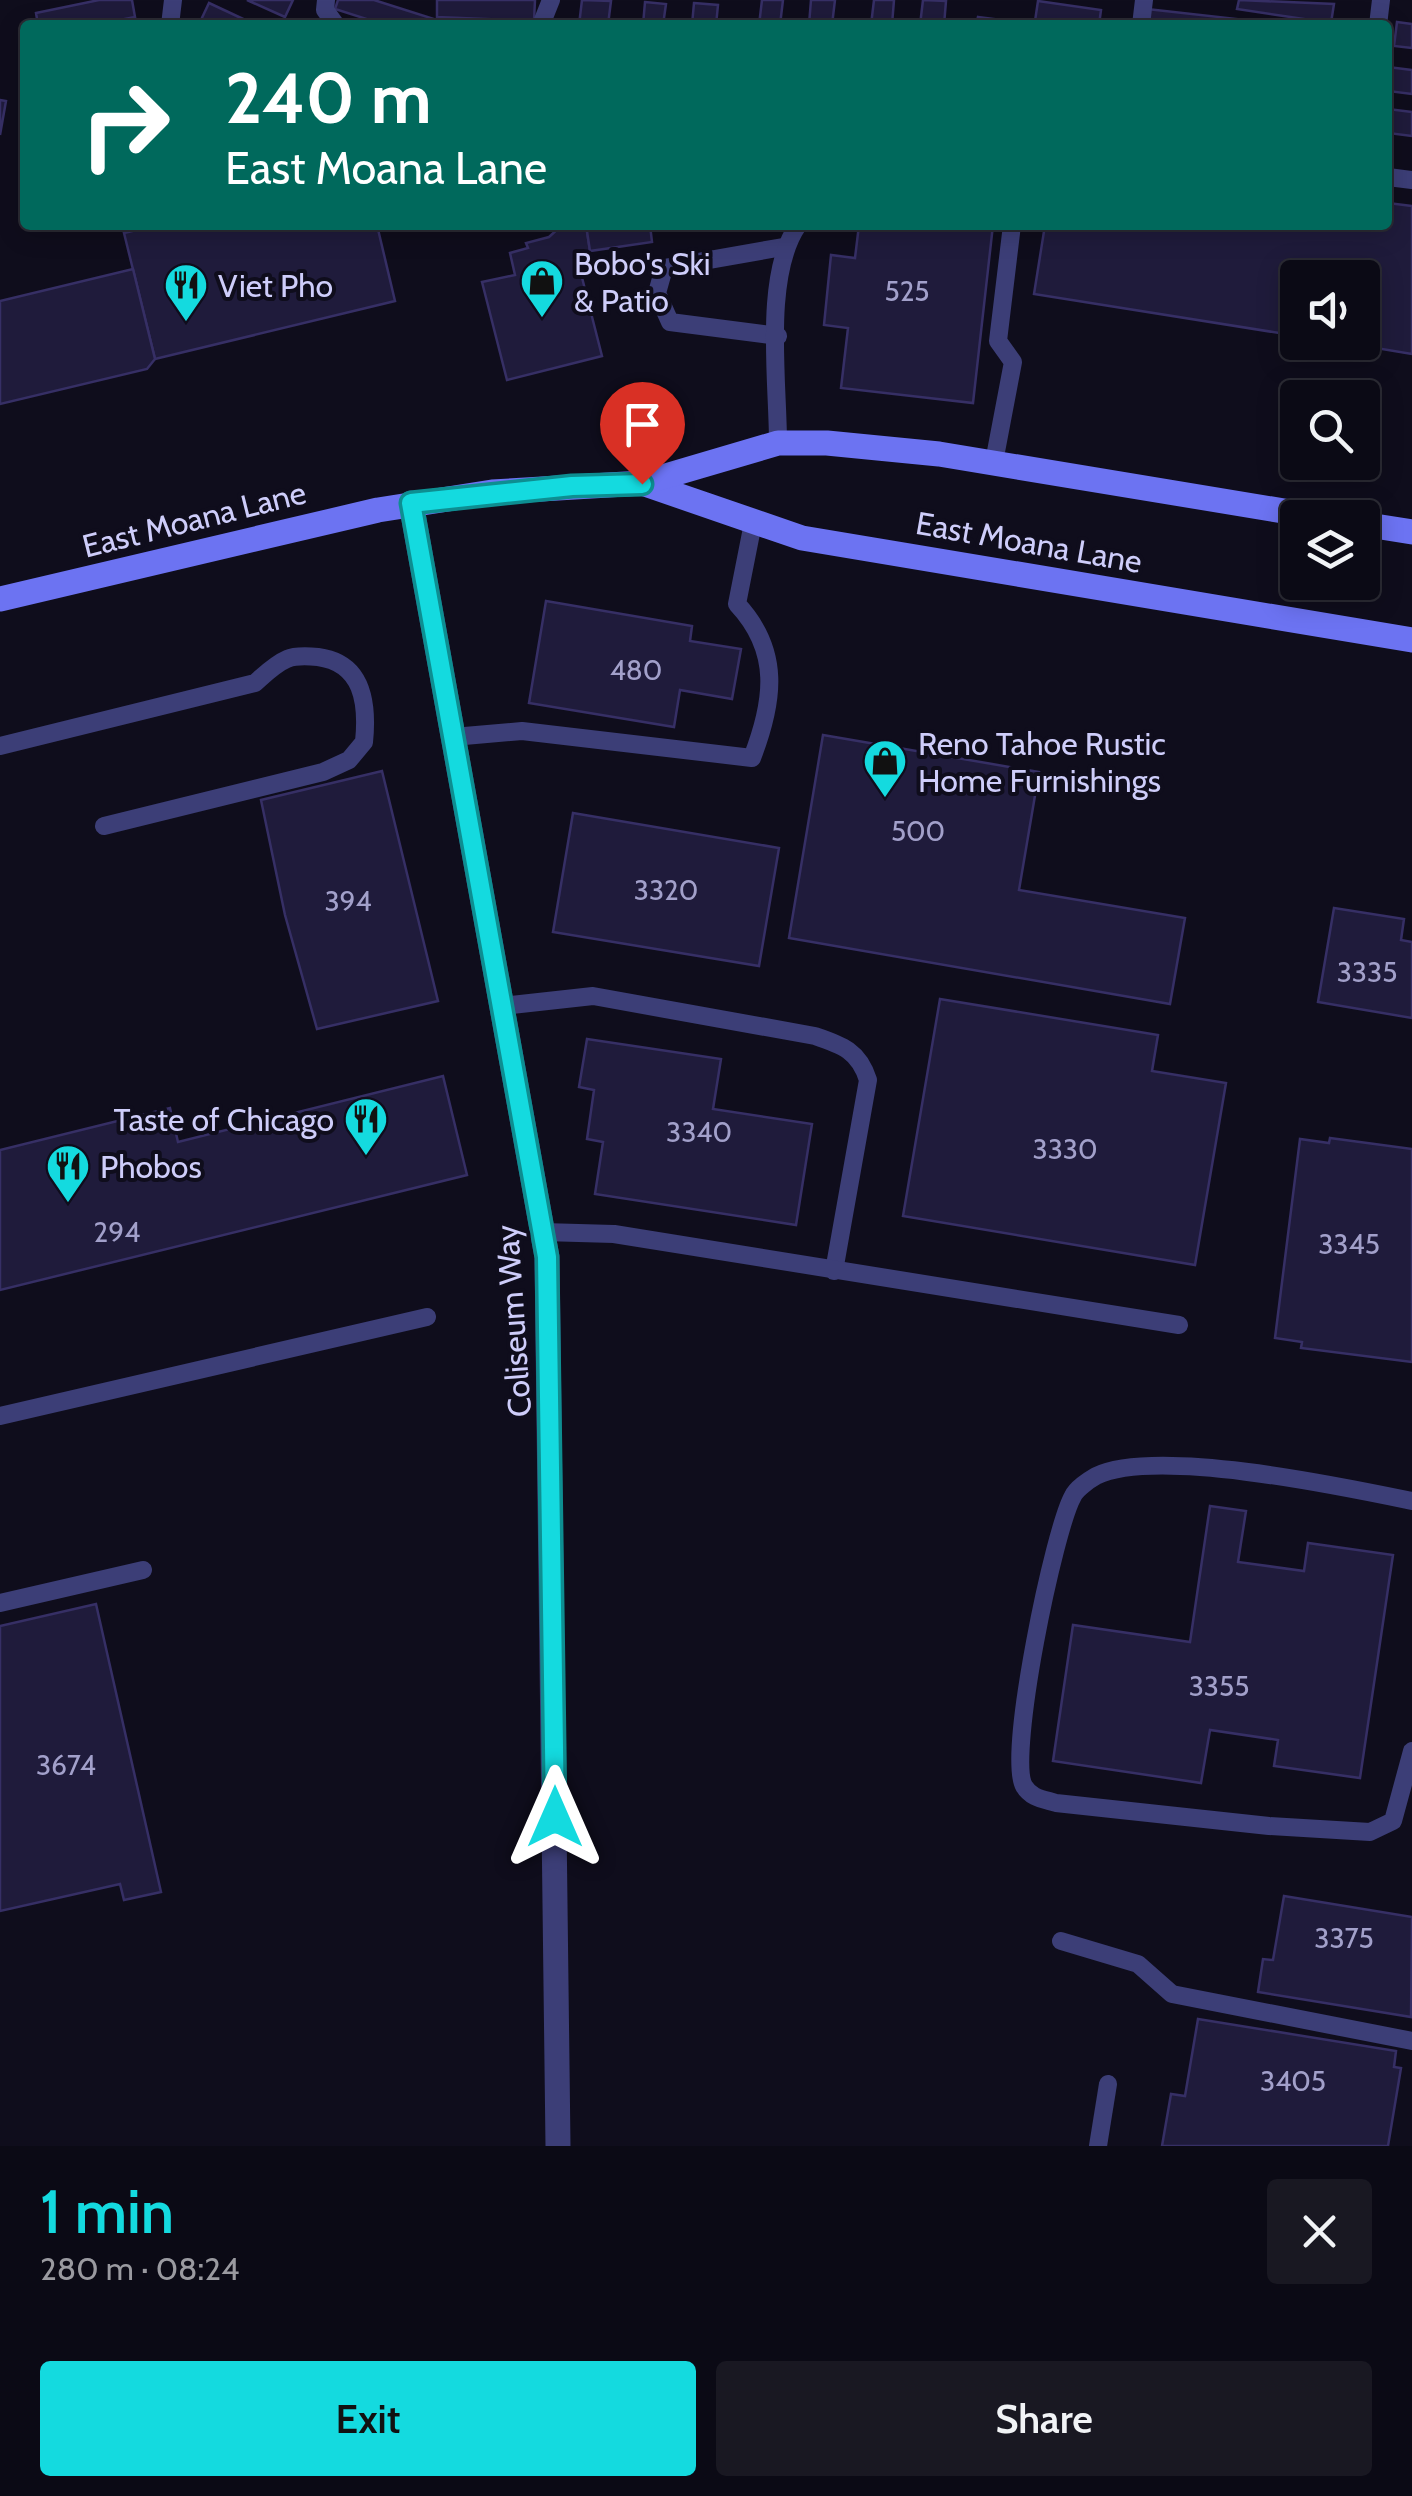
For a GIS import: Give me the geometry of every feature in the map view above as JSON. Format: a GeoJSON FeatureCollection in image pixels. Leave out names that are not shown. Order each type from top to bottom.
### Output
{"type":"FeatureCollection","features":[{"type":"Feature","properties":{"kind":"main road","name":"East Moana Lane"},"geometry":{"type":"LineString","coordinates":[[0,599],[411,503],[508,491],[642,484],[778,443],[866,446],[994,462],[1280,510]]}},
{"type":"Feature","properties":{"kind":"main road","name":"East Moana Lane"},"geometry":{"type":"LineString","coordinates":[[642,484],[830,544],[1412,640]]}},
{"type":"Feature","properties":{"kind":"main road"},"geometry":{"type":"LineString","coordinates":[[1380,527],[1412,532]]}},
{"type":"Feature","properties":{"kind":"street","name":"Coliseum Way"},"geometry":{"type":"LineString","coordinates":[[411,503],[542,1232],[551,1310],[558,2146]]}},
{"type":"Feature","properties":{"kind":"lane"},"geometry":{"type":"LineString","coordinates":[[778,443],[778,336],[784,246],[795,230]]}},
{"type":"Feature","properties":{"kind":"lane"},"geometry":{"type":"LineString","coordinates":[[994,462],[1013,362],[998,341],[1011,230]]}},
{"type":"Feature","properties":{"kind":"lane"},"geometry":{"type":"LineString","coordinates":[[778,336],[670,322],[657,293],[664,268],[784,246]]}},
{"type":"Feature","properties":{"kind":"lane"},"geometry":{"type":"LineString","coordinates":[[453,737],[522,732],[752,758],[762,733],[770,654],[754,622],[737,604],[753,522]]}},
{"type":"Feature","properties":{"kind":"lane"},"geometry":{"type":"LineString","coordinates":[[0,746],[254,683],[287,659],[332,659],[350,670],[363,691],[364,742],[350,760],[323,772],[104,826]]}},
{"type":"Feature","properties":{"kind":"lane"},"geometry":{"type":"LineString","coordinates":[[502,1006],[593,996],[780,1029],[846,1046],[862,1061],[868,1080],[834,1271]]}},
{"type":"Feature","properties":{"kind":"lane"},"geometry":{"type":"LineString","coordinates":[[542,1232],[614,1234],[1179,1325]]}},
{"type":"Feature","properties":{"kind":"lane"},"geometry":{"type":"LineString","coordinates":[[0,1416],[427,1317]]}},
{"type":"Feature","properties":{"kind":"lane"},"geometry":{"type":"LineString","coordinates":[[1412,1501],[1297,1477],[1162,1467],[1096,1476],[1073,1494],[1064,1524],[1036,1634],[1017,1754],[1022,1783],[1032,1796],[1056,1802],[1269,1826],[1370,1832],[1393,1822],[1412,1751]]}},
{"type":"Feature","properties":{"kind":"lane"},"geometry":{"type":"LineString","coordinates":[[0,1603],[143,1570]]}},
{"type":"Feature","properties":{"kind":"lane"},"geometry":{"type":"LineString","coordinates":[[1062,1941],[1138,1964],[1172,1994],[1412,2041]]}},
{"type":"Feature","properties":{"kind":"lane"},"geometry":{"type":"LineString","coordinates":[[1098,2146],[1108,2084]]}},
{"type":"Feature","properties":{"kind":"building"},"geometry":{"type":"Polygon","coordinates":[[[99,0],[132,0],[135,17],[37,20],[36,13],[99,0]]]}},
{"type":"Feature","properties":{"kind":"building"},"geometry":{"type":"Polygon","coordinates":[[[247,0],[293,0],[285,17],[247,0]]]}},
{"type":"Feature","properties":{"kind":"building"},"geometry":{"type":"Polygon","coordinates":[[[338,0],[374,0],[434,19],[369,20],[335,9],[338,0]]]}},
{"type":"Feature","properties":{"kind":"building"},"geometry":{"type":"Polygon","coordinates":[[[437,0],[535,0],[534,20],[437,17],[437,0]]]}},
{"type":"Feature","properties":{"kind":"building"},"geometry":{"type":"Polygon","coordinates":[[[582,0],[611,1],[609,20],[580,20],[582,0]]]}},
{"type":"Feature","properties":{"kind":"building"},"geometry":{"type":"Polygon","coordinates":[[[762,0],[783,0],[781,20],[760,20],[762,0]]]}},
{"type":"Feature","properties":{"kind":"building"},"geometry":{"type":"Polygon","coordinates":[[[811,0],[835,0],[833,20],[809,20],[811,0]]]}},
{"type":"Feature","properties":{"kind":"building"},"geometry":{"type":"Polygon","coordinates":[[[874,0],[894,0],[892,20],[872,20],[874,0]]]}},
{"type":"Feature","properties":{"kind":"building"},"geometry":{"type":"Polygon","coordinates":[[[923,0],[946,1],[944,20],[921,20],[923,0]]]}},
{"type":"Feature","properties":{"kind":"building"},"geometry":{"type":"Polygon","coordinates":[[[1239,0],[1334,4],[1331,20],[1237,9],[1239,0]]]}},
{"type":"Feature","properties":{"kind":"building"},"geometry":{"type":"Polygon","coordinates":[[[1038,1],[1101,10],[1100,20],[1035,20],[1038,1]]]}},
{"type":"Feature","properties":{"kind":"building"},"geometry":{"type":"Polygon","coordinates":[[[645,2],[666,4],[664,20],[643,20],[645,2]]]}},
{"type":"Feature","properties":{"kind":"building"},"geometry":{"type":"Polygon","coordinates":[[[209,3],[245,20],[201,20],[209,3]]]}},
{"type":"Feature","properties":{"kind":"building"},"geometry":{"type":"Polygon","coordinates":[[[694,3],[718,5],[716,20],[692,20],[694,3]]]}},
{"type":"Feature","properties":{"kind":"building"},"geometry":{"type":"Polygon","coordinates":[[[1147,9],[1237,19],[1237,20],[1146,20],[1147,9]]]}},
{"type":"Feature","properties":{"kind":"building"},"geometry":{"type":"Polygon","coordinates":[[[1397,22],[1412,24],[1412,48],[1394,46],[1397,22]]]}},
{"type":"Feature","properties":{"kind":"building"},"geometry":{"type":"Polygon","coordinates":[[[1392,68],[1412,70],[1412,94],[1392,92],[1392,68]]]}},
{"type":"Feature","properties":{"kind":"building"},"geometry":{"type":"Polygon","coordinates":[[[0,100],[6,101],[0,135],[0,100]]]}},
{"type":"Feature","properties":{"kind":"building"},"geometry":{"type":"Polygon","coordinates":[[[1392,110],[1412,112],[1412,136],[1392,134],[1392,110]]]}},
{"type":"Feature","properties":{"kind":"building"},"geometry":{"type":"Polygon","coordinates":[[[1392,204],[1412,206],[1412,354],[1380,349],[1380,260],[1280,260],[1280,333],[1034,294],[1044,230],[1392,230],[1392,204]]]}},
{"type":"Feature","properties":{"kind":"building"},"geometry":{"type":"Polygon","coordinates":[[[378,230],[395,301],[155,359],[124,233],[378,230]]]}},
{"type":"Feature","properties":{"kind":"building","name":"Bobo's Ski & Patio"},"geometry":{"type":"Polygon","coordinates":[[[557,230],[587,230],[590,251],[577,258],[602,356],[507,380],[482,282],[515,275],[510,253],[528,248],[526,243],[549,237],[557,230]]]}},
{"type":"Feature","properties":{"kind":"building"},"geometry":{"type":"Polygon","coordinates":[[[587,230],[651,230],[652,242],[590,251],[587,230]]]}},
{"type":"Feature","properties":{"kind":"building"},"geometry":{"type":"Polygon","coordinates":[[[858,230],[992,230],[973,403],[841,388],[848,328],[824,325],[831,255],[855,258],[858,230]]]}},
{"type":"Feature","properties":{"kind":"building"},"geometry":{"type":"Polygon","coordinates":[[[133,269],[155,359],[147,369],[0,404],[0,301],[133,269]]]}},
{"type":"Feature","properties":{"kind":"building"},"geometry":{"type":"Polygon","coordinates":[[[546,601],[692,626],[690,641],[741,649],[732,699],[680,690],[674,727],[529,703],[546,601]]]}},
{"type":"Feature","properties":{"kind":"building"},"geometry":{"type":"Polygon","coordinates":[[[823,735],[1039,772],[1019,890],[1185,918],[1170,1004],[789,938],[823,735]]]}},
{"type":"Feature","properties":{"kind":"building"},"geometry":{"type":"Polygon","coordinates":[[[382,771],[438,1001],[317,1029],[285,915],[261,800],[382,771]]]}},
{"type":"Feature","properties":{"kind":"building"},"geometry":{"type":"Polygon","coordinates":[[[573,813],[779,848],[759,966],[553,932],[573,813]]]}},
{"type":"Feature","properties":{"kind":"building"},"geometry":{"type":"Polygon","coordinates":[[[1334,908],[1404,919],[1401,940],[1412,942],[1412,1018],[1318,1002],[1334,908]]]}},
{"type":"Feature","properties":{"kind":"building"},"geometry":{"type":"Polygon","coordinates":[[[940,999],[1158,1035],[1152,1071],[1226,1083],[1195,1265],[903,1216],[940,999]]]}},
{"type":"Feature","properties":{"kind":"building"},"geometry":{"type":"Polygon","coordinates":[[[587,1039],[721,1059],[713,1109],[812,1124],[796,1225],[595,1194],[603,1142],[587,1139],[594,1090],[579,1087],[587,1039]]]}},
{"type":"Feature","properties":{"kind":"building"},"geometry":{"type":"Polygon","coordinates":[[[443,1076],[467,1175],[0,1290],[0,1150],[170,1108],[178,1142],[443,1076]]]}},
{"type":"Feature","properties":{"kind":"building"},"geometry":{"type":"Polygon","coordinates":[[[1330,1138],[1412,1149],[1412,1362],[1301,1348],[1302,1342],[1275,1338],[1300,1139],[1329,1143],[1330,1138]]]}},
{"type":"Feature","properties":{"kind":"building"},"geometry":{"type":"Polygon","coordinates":[[[1210,1506],[1246,1511],[1238,1562],[1304,1571],[1308,1543],[1393,1555],[1360,1778],[1274,1766],[1278,1740],[1210,1730],[1201,1783],[1053,1761],[1073,1625],[1190,1642],[1210,1506]]]}},
{"type":"Feature","properties":{"kind":"building"},"geometry":{"type":"Polygon","coordinates":[[[96,1604],[161,1892],[124,1900],[120,1884],[0,1911],[0,1626],[96,1604]]]}},
{"type":"Feature","properties":{"kind":"building"},"geometry":{"type":"Polygon","coordinates":[[[1284,1896],[1412,1917],[1411,2017],[1258,1992],[1263,1959],[1273,1960],[1284,1896]]]}},
{"type":"Feature","properties":{"kind":"building"},"geometry":{"type":"Polygon","coordinates":[[[1198,2019],[1396,2051],[1394,2067],[1401,2068],[1388,2146],[1162,2146],[1171,2094],[1185,2096],[1198,2019]]]}},
{"type":"Feature","properties":{"kind":"place","name":"Bobo's Ski & Patio"},"geometry":{"type":"Point","coordinates":[542,319]}},
{"type":"Feature","properties":{"kind":"place","name":"Viet Pho"},"geometry":{"type":"Point","coordinates":[186,323]}},
{"type":"Feature","properties":{"kind":"place","name":"Reno Tahoe Rustic Home Furnishings"},"geometry":{"type":"Point","coordinates":[885,799]}},
{"type":"Feature","properties":{"kind":"place","name":"Taste of Chicago"},"geometry":{"type":"Point","coordinates":[366,1157]}},
{"type":"Feature","properties":{"kind":"place","name":"Phobos"},"geometry":{"type":"Point","coordinates":[68,1204]}},
{"type":"Feature","properties":{"kind":"route"},"geometry":{"type":"LineString","coordinates":[[555,1817],[551,1310],[547,1257],[411,503],[492,492],[642,484]]}}]}
